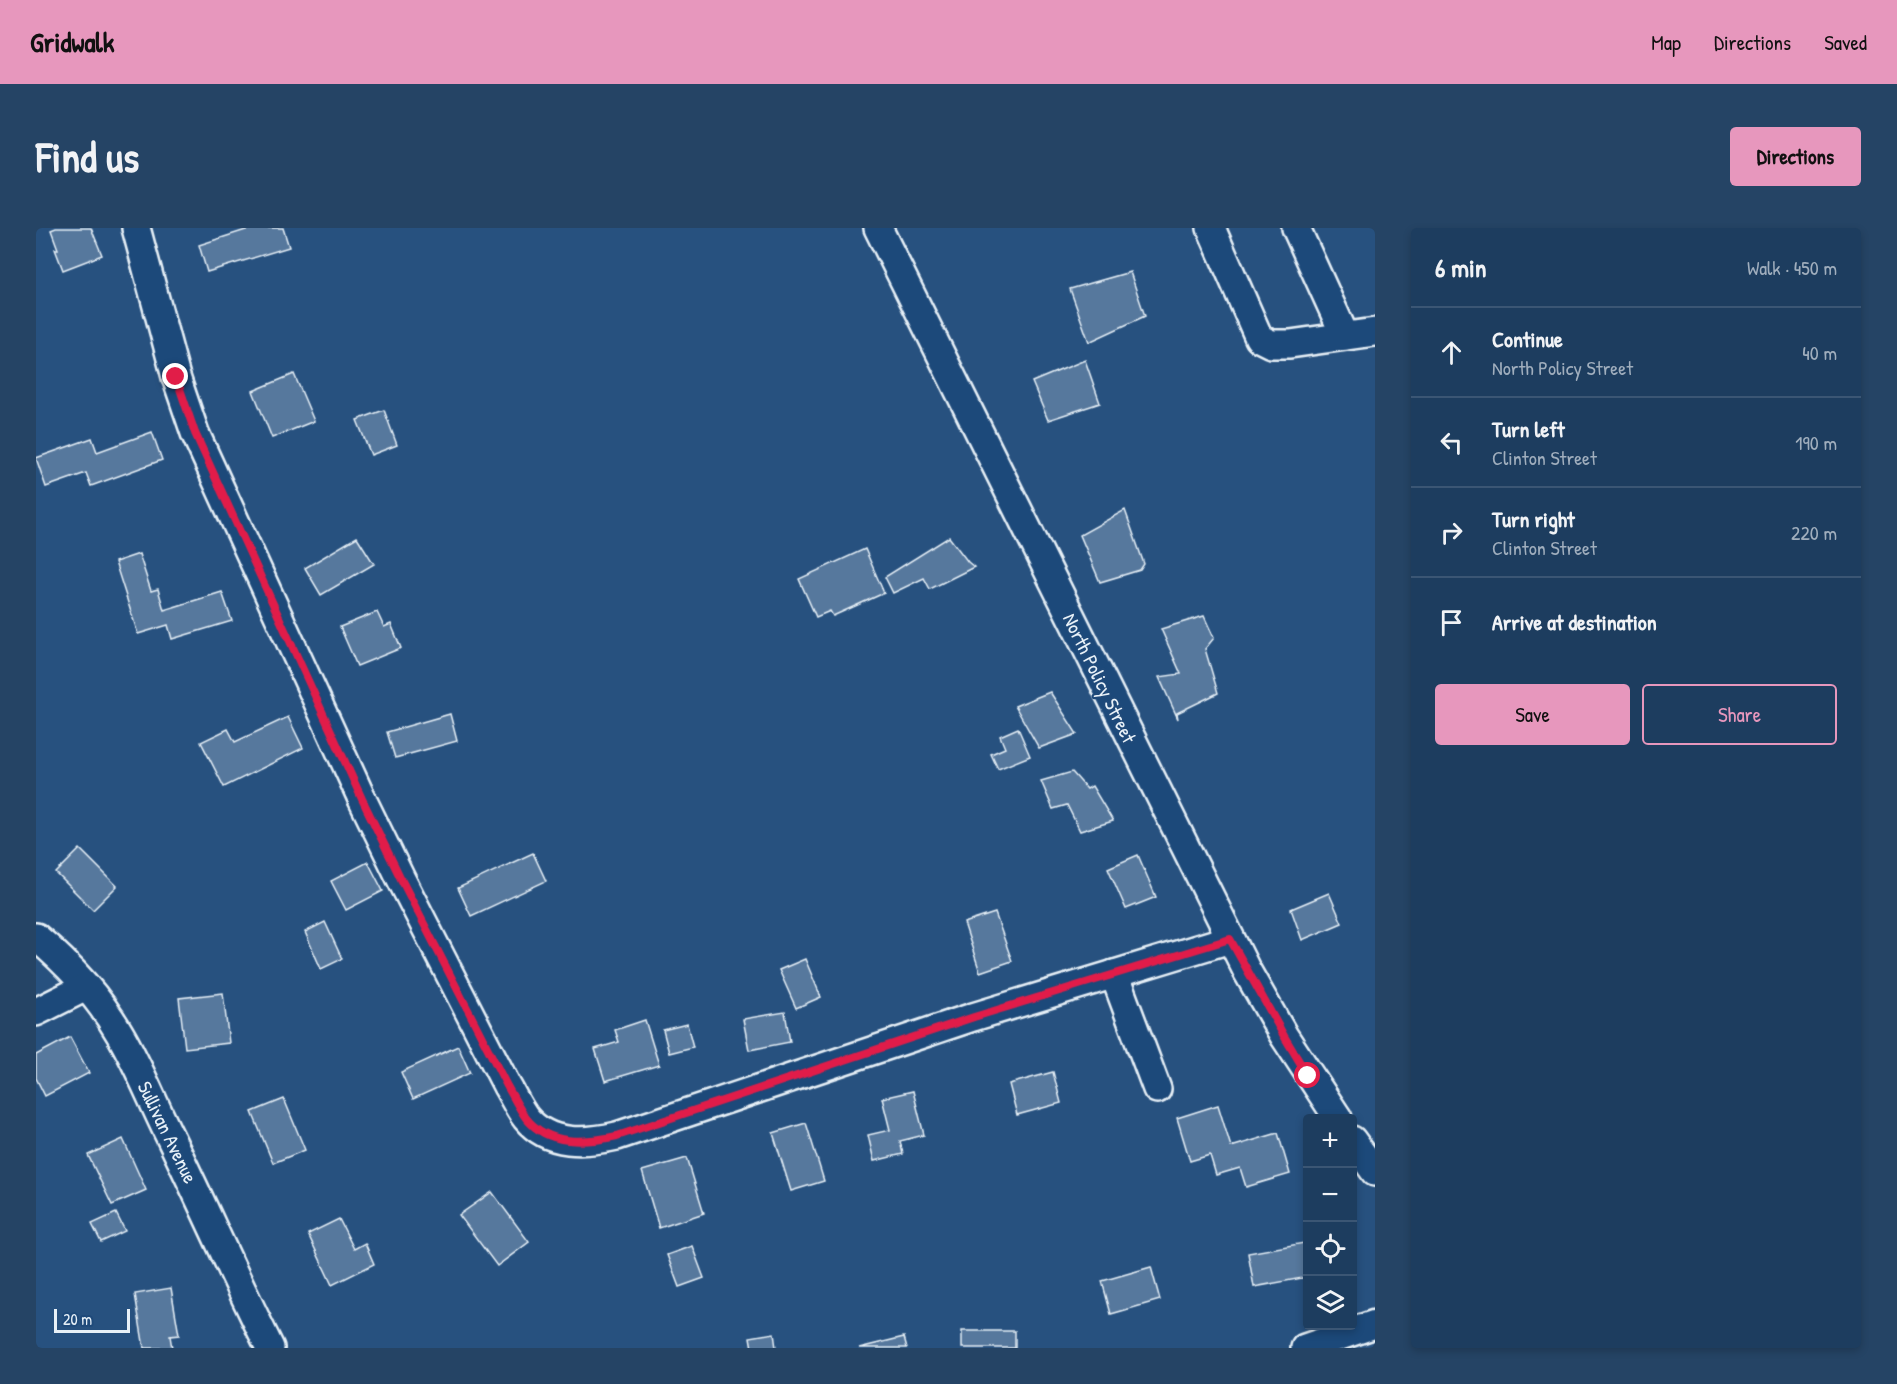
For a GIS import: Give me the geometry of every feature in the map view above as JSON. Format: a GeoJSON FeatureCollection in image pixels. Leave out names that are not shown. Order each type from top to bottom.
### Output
{"type":"FeatureCollection","features":[{"type":"Feature","properties":{"kind":"street"},"geometry":{"type":"LineString","coordinates":[[136,228],[176,377],[195,433],[311,690],[401,879],[507,1086],[526,1118],[539,1130],[556,1138],[575,1141],[617,1136],[974,1017],[1230,939]]}},
{"type":"Feature","properties":{"kind":"street","name":"North Policy Street"},"geometry":{"type":"LineString","coordinates":[[878,228],[1230,939],[1284,1036],[1335,1114]]}},
{"type":"Feature","properties":{"kind":"street"},"geometry":{"type":"LineString","coordinates":[[1211,228],[1259,338],[1271,344],[1290,344],[1375,332]]}},
{"type":"Feature","properties":{"kind":"street"},"geometry":{"type":"LineString","coordinates":[[1296,228],[1345,336]]}},
{"type":"Feature","properties":{"kind":"street","name":"Sullivan Avenue"},"geometry":{"type":"LineString","coordinates":[[36,937],[67,965],[120,1034],[270,1348]]}},
{"type":"Feature","properties":{"kind":"street"},"geometry":{"type":"LineString","coordinates":[[1114,974],[1156,1089]]}},
{"type":"Feature","properties":{"kind":"street"},"geometry":{"type":"LineString","coordinates":[[36,1012],[86,987]]}},
{"type":"Feature","properties":{"kind":"street"},"geometry":{"type":"LineString","coordinates":[[1357,1146],[1375,1172]]}},
{"type":"Feature","properties":{"kind":"street"},"geometry":{"type":"LineString","coordinates":[[1305,1348],[1375,1324]]}},
{"type":"Feature","properties":{"kind":"building"},"geometry":{"type":"Polygon","coordinates":[[[91,228],[102,255],[63,270],[51,230],[91,228]]]}},
{"type":"Feature","properties":{"kind":"building"},"geometry":{"type":"Polygon","coordinates":[[[252,228],[283,228],[289,247],[207,272],[199,245],[252,228]]]}},
{"type":"Feature","properties":{"kind":"building"},"geometry":{"type":"Polygon","coordinates":[[[1130,272],[1145,316],[1089,342],[1070,289],[1130,272]]]}},
{"type":"Feature","properties":{"kind":"building"},"geometry":{"type":"Polygon","coordinates":[[[1085,360],[1100,403],[1048,420],[1032,382],[1085,360]]]}},
{"type":"Feature","properties":{"kind":"building"},"geometry":{"type":"Polygon","coordinates":[[[294,374],[314,421],[272,438],[253,391],[294,374]]]}},
{"type":"Feature","properties":{"kind":"building"},"geometry":{"type":"Polygon","coordinates":[[[384,410],[397,445],[371,455],[357,420],[384,410]]]}},
{"type":"Feature","properties":{"kind":"building"},"geometry":{"type":"Polygon","coordinates":[[[152,432],[162,460],[91,486],[86,473],[46,487],[36,458],[92,438],[97,452],[152,432]]]}},
{"type":"Feature","properties":{"kind":"building"},"geometry":{"type":"Polygon","coordinates":[[[1125,510],[1144,564],[1140,570],[1100,582],[1080,535],[1125,510]]]}},
{"type":"Feature","properties":{"kind":"building"},"geometry":{"type":"Polygon","coordinates":[[[357,537],[374,564],[321,595],[305,568],[357,537]]]}},
{"type":"Feature","properties":{"kind":"building"},"geometry":{"type":"Polygon","coordinates":[[[949,537],[974,567],[930,589],[924,578],[893,593],[885,577],[949,537]]]}},
{"type":"Feature","properties":{"kind":"building"},"geometry":{"type":"Polygon","coordinates":[[[865,549],[884,593],[833,616],[830,611],[816,617],[799,579],[865,549]]]}},
{"type":"Feature","properties":{"kind":"building"},"geometry":{"type":"Polygon","coordinates":[[[139,554],[151,591],[158,589],[164,610],[222,592],[232,621],[172,639],[168,625],[138,634],[115,562],[139,554]]]}},
{"type":"Feature","properties":{"kind":"building"},"geometry":{"type":"Polygon","coordinates":[[[377,612],[384,627],[391,624],[401,648],[357,666],[340,627],[377,612]]]}},
{"type":"Feature","properties":{"kind":"building"},"geometry":{"type":"Polygon","coordinates":[[[1204,616],[1214,638],[1205,649],[1218,693],[1177,713],[1178,719],[1159,677],[1181,674],[1161,629],[1204,616]]]}},
{"type":"Feature","properties":{"kind":"building"},"geometry":{"type":"Polygon","coordinates":[[[1050,692],[1077,734],[1039,748],[1015,706],[1050,692]]]}},
{"type":"Feature","properties":{"kind":"building"},"geometry":{"type":"Polygon","coordinates":[[[450,714],[457,741],[395,758],[387,732],[450,714]]]}},
{"type":"Feature","properties":{"kind":"building"},"geometry":{"type":"Polygon","coordinates":[[[288,717],[303,748],[224,787],[201,742],[228,729],[235,742],[288,717]]]}},
{"type":"Feature","properties":{"kind":"building"},"geometry":{"type":"Polygon","coordinates":[[[1018,728],[1030,756],[998,769],[991,754],[1005,748],[1000,736],[1018,728]]]}},
{"type":"Feature","properties":{"kind":"building"},"geometry":{"type":"Polygon","coordinates":[[[1072,772],[1087,789],[1092,786],[1113,821],[1080,831],[1067,805],[1053,809],[1041,781],[1072,772]]]}},
{"type":"Feature","properties":{"kind":"building"},"geometry":{"type":"Polygon","coordinates":[[[80,849],[117,886],[93,910],[56,873],[80,849]]]}},
{"type":"Feature","properties":{"kind":"building"},"geometry":{"type":"Polygon","coordinates":[[[533,853],[546,881],[471,916],[458,888],[533,853]]]}},
{"type":"Feature","properties":{"kind":"building"},"geometry":{"type":"Polygon","coordinates":[[[1138,855],[1156,897],[1126,909],[1108,868],[1138,855]]]}},
{"type":"Feature","properties":{"kind":"building"},"geometry":{"type":"Polygon","coordinates":[[[368,862],[383,891],[346,910],[331,881],[368,862]]]}},
{"type":"Feature","properties":{"kind":"building"},"geometry":{"type":"Polygon","coordinates":[[[1329,893],[1342,923],[1302,940],[1291,909],[1329,893]]]}},
{"type":"Feature","properties":{"kind":"building"},"geometry":{"type":"Polygon","coordinates":[[[995,913],[1012,961],[980,972],[964,923],[995,913]]]}},
{"type":"Feature","properties":{"kind":"building"},"geometry":{"type":"Polygon","coordinates":[[[325,922],[342,959],[321,969],[305,932],[325,922]]]}},
{"type":"Feature","properties":{"kind":"building"},"geometry":{"type":"Polygon","coordinates":[[[805,959],[821,997],[796,1008],[779,970],[805,959]]]}},
{"type":"Feature","properties":{"kind":"building"},"geometry":{"type":"Polygon","coordinates":[[[223,993],[229,1043],[185,1048],[179,998],[223,993]]]}},
{"type":"Feature","properties":{"kind":"building"},"geometry":{"type":"Polygon","coordinates":[[[785,1012],[790,1042],[749,1050],[743,1019],[785,1012]]]}},
{"type":"Feature","properties":{"kind":"building"},"geometry":{"type":"Polygon","coordinates":[[[645,1020],[659,1065],[605,1081],[595,1049],[619,1042],[615,1030],[645,1020]]]}},
{"type":"Feature","properties":{"kind":"building"},"geometry":{"type":"Polygon","coordinates":[[[687,1024],[693,1047],[669,1053],[663,1030],[687,1024]]]}},
{"type":"Feature","properties":{"kind":"building"},"geometry":{"type":"Polygon","coordinates":[[[70,1037],[89,1073],[45,1096],[36,1078],[36,1055],[70,1037]]]}},
{"type":"Feature","properties":{"kind":"building"},"geometry":{"type":"Polygon","coordinates":[[[458,1046],[470,1073],[413,1099],[401,1072],[458,1046]]]}},
{"type":"Feature","properties":{"kind":"building"},"geometry":{"type":"Polygon","coordinates":[[[1053,1072],[1061,1103],[1017,1115],[1009,1084],[1053,1072]]]}},
{"type":"Feature","properties":{"kind":"building"},"geometry":{"type":"Polygon","coordinates":[[[913,1091],[924,1135],[900,1141],[903,1154],[874,1161],[868,1135],[890,1130],[882,1098],[913,1091]]]}},
{"type":"Feature","properties":{"kind":"building"},"geometry":{"type":"Polygon","coordinates":[[[284,1099],[305,1150],[273,1163],[252,1112],[284,1099]]]}},
{"type":"Feature","properties":{"kind":"building"},"geometry":{"type":"Polygon","coordinates":[[[1218,1105],[1231,1147],[1278,1133],[1290,1174],[1246,1187],[1240,1168],[1216,1175],[1210,1155],[1190,1161],[1177,1118],[1218,1105]]]}},
{"type":"Feature","properties":{"kind":"building"},"geometry":{"type":"Polygon","coordinates":[[[806,1123],[824,1181],[791,1191],[773,1133],[806,1123]]]}},
{"type":"Feature","properties":{"kind":"building"},"geometry":{"type":"Polygon","coordinates":[[[123,1139],[146,1190],[112,1205],[88,1155],[123,1139]]]}},
{"type":"Feature","properties":{"kind":"building"},"geometry":{"type":"Polygon","coordinates":[[[687,1158],[704,1213],[659,1228],[642,1171],[687,1158]]]}},
{"type":"Feature","properties":{"kind":"building"},"geometry":{"type":"Polygon","coordinates":[[[492,1192],[529,1242],[497,1266],[459,1215],[492,1192]]]}},
{"type":"Feature","properties":{"kind":"building"},"geometry":{"type":"Polygon","coordinates":[[[116,1213],[125,1231],[101,1242],[92,1224],[116,1213]]]}},
{"type":"Feature","properties":{"kind":"building"},"geometry":{"type":"Polygon","coordinates":[[[339,1219],[354,1249],[365,1243],[374,1264],[332,1285],[308,1234],[339,1219]]]}},
{"type":"Feature","properties":{"kind":"building"},"geometry":{"type":"Polygon","coordinates":[[[1303,1243],[1303,1278],[1254,1287],[1248,1253],[1303,1243]]]}},
{"type":"Feature","properties":{"kind":"building"},"geometry":{"type":"Polygon","coordinates":[[[692,1246],[704,1278],[679,1287],[667,1255],[692,1246]]]}},
{"type":"Feature","properties":{"kind":"building"},"geometry":{"type":"Polygon","coordinates":[[[1151,1267],[1160,1300],[1111,1314],[1102,1281],[1151,1267]]]}},
{"type":"Feature","properties":{"kind":"building"},"geometry":{"type":"Polygon","coordinates":[[[171,1288],[179,1335],[170,1336],[172,1348],[144,1348],[135,1294],[171,1288]]]}},
{"type":"Feature","properties":{"kind":"building"},"geometry":{"type":"Polygon","coordinates":[[[962,1331],[1015,1331],[1015,1348],[962,1348],[962,1331]]]}},
{"type":"Feature","properties":{"kind":"building"},"geometry":{"type":"Polygon","coordinates":[[[774,1333],[776,1348],[752,1348],[750,1337],[774,1333]]]}},
{"type":"Feature","properties":{"kind":"building"},"geometry":{"type":"Polygon","coordinates":[[[904,1337],[907,1348],[859,1348],[904,1337]]]}},
{"type":"Feature","properties":{"kind":"route"},"geometry":{"type":"LineString","coordinates":[[176,377],[195,433],[362,799],[507,1086],[526,1118],[539,1130],[556,1138],[575,1141],[617,1136],[974,1017],[1230,939],[1246,971],[1308,1076]]}}]}
